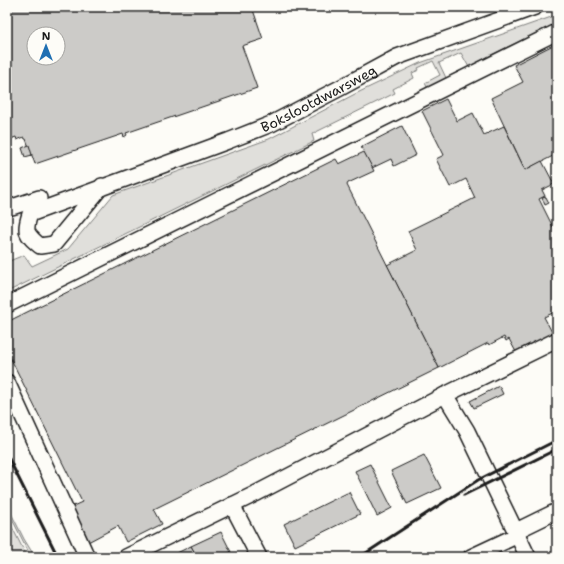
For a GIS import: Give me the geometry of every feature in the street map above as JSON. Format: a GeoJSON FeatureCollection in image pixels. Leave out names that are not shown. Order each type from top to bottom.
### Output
{"type":"FeatureCollection","features":[{"type":"Feature","properties":{"kind":"street","name":"Bokslootdwarsweg"},"geometry":{"type":"LineString","coordinates":[[102,186],[54,244],[40,246],[30,237],[26,226],[30,214],[102,186],[271,124],[397,57],[534,7]]}},
{"type":"Feature","properties":{"kind":"street"},"geometry":{"type":"LineString","coordinates":[[7,305],[557,32]]}},
{"type":"Feature","properties":{"kind":"street"},"geometry":{"type":"LineString","coordinates":[[7,206],[12,207],[40,198]]}},
{"type":"Feature","properties":{"kind":"street"},"geometry":{"type":"LineString","coordinates":[[126,557],[150,552],[232,505],[445,395],[557,340]]}},
{"type":"Feature","properties":{"kind":"street"},"geometry":{"type":"LineString","coordinates":[[7,382],[87,557]]}},
{"type":"Feature","properties":{"kind":"street"},"geometry":{"type":"LineString","coordinates":[[445,395],[467,431],[528,557]]}},
{"type":"Feature","properties":{"kind":"street"},"geometry":{"type":"LineString","coordinates":[[232,505],[259,557]]}},
{"type":"Feature","properties":{"kind":"street"},"geometry":{"type":"LineString","coordinates":[[471,557],[557,511]]}},
{"type":"Feature","properties":{"kind":"shaded area"},"geometry":{"type":"Polygon","coordinates":[[[557,15],[557,23],[487,57],[470,69],[461,53],[439,63],[447,80],[428,89],[425,83],[440,75],[433,61],[418,68],[419,70],[412,73],[414,78],[393,89],[395,93],[312,134],[314,141],[7,292],[7,262],[24,255],[32,266],[68,249],[113,195],[269,139],[355,94],[420,63],[557,15]]]}},
{"type":"Feature","properties":{"kind":"shaded area"},"geometry":{"type":"Polygon","coordinates":[[[7,505],[35,557],[31,557],[7,509],[7,505]]]}},
{"type":"Feature","properties":{"kind":"shaded area"},"geometry":{"type":"Polygon","coordinates":[[[7,517],[27,557],[7,557],[7,517]]]}},
{"type":"Feature","properties":{"kind":"building"},"geometry":{"type":"Polygon","coordinates":[[[7,7],[154,7],[155,10],[163,7],[252,7],[263,39],[242,46],[257,88],[126,133],[127,135],[124,137],[123,134],[35,164],[24,137],[17,140],[16,137],[8,140],[7,7]]]}},
{"type":"Feature","properties":{"kind":"building"},"geometry":{"type":"Polygon","coordinates":[[[557,43],[557,154],[525,170],[491,98],[523,82],[514,65],[557,43]]]}},
{"type":"Feature","properties":{"kind":"building"},"geometry":{"type":"Polygon","coordinates":[[[446,99],[457,121],[473,113],[484,135],[504,126],[525,170],[542,161],[554,184],[542,190],[545,196],[539,199],[557,235],[557,311],[544,317],[553,334],[516,352],[509,339],[506,341],[504,337],[489,345],[488,343],[439,368],[387,265],[417,250],[408,231],[475,198],[466,179],[450,187],[436,159],[444,155],[422,111],[446,99]]]}},
{"type":"Feature","properties":{"kind":"building"},"geometry":{"type":"Polygon","coordinates":[[[402,126],[416,155],[394,166],[391,159],[372,168],[361,147],[402,126]]]}},
{"type":"Feature","properties":{"kind":"building"},"geometry":{"type":"Polygon","coordinates":[[[29,145],[32,155],[25,157],[22,148],[29,145]]]}},
{"type":"Feature","properties":{"kind":"building"},"geometry":{"type":"Polygon","coordinates":[[[364,152],[374,171],[348,183],[347,185],[439,368],[154,509],[162,524],[126,542],[118,526],[88,542],[71,507],[82,502],[7,351],[7,322],[336,159],[339,164],[364,152]]]}},
{"type":"Feature","properties":{"kind":"building"},"geometry":{"type":"Polygon","coordinates":[[[546,197],[549,203],[545,205],[542,198],[546,197]]]}},
{"type":"Feature","properties":{"kind":"building"},"geometry":{"type":"Polygon","coordinates":[[[499,386],[503,394],[474,408],[470,401],[499,386]]]}},
{"type":"Feature","properties":{"kind":"building"},"geometry":{"type":"Polygon","coordinates":[[[424,455],[441,488],[407,504],[391,471],[424,455]]]}},
{"type":"Feature","properties":{"kind":"building"},"geometry":{"type":"Polygon","coordinates":[[[370,464],[392,508],[377,516],[355,471],[370,464]]]}},
{"type":"Feature","properties":{"kind":"building"},"geometry":{"type":"Polygon","coordinates":[[[349,492],[360,514],[295,546],[284,524],[349,492]]]}},
{"type":"Feature","properties":{"kind":"building"},"geometry":{"type":"Polygon","coordinates":[[[221,532],[231,552],[220,557],[197,557],[191,546],[221,532]]]}},
{"type":"Feature","properties":{"kind":"building"},"geometry":{"type":"Polygon","coordinates":[[[191,546],[196,555],[193,557],[169,557],[191,546]]]}},
{"type":"Feature","properties":{"kind":"railway"},"geometry":{"type":"LineString","coordinates":[[360,557],[478,480],[557,440]]}},
{"type":"Feature","properties":{"kind":"railway"},"geometry":{"type":"LineString","coordinates":[[464,495],[557,449]]}},
{"type":"Feature","properties":{"kind":"railway"},"geometry":{"type":"LineString","coordinates":[[7,455],[58,557]]}}]}
